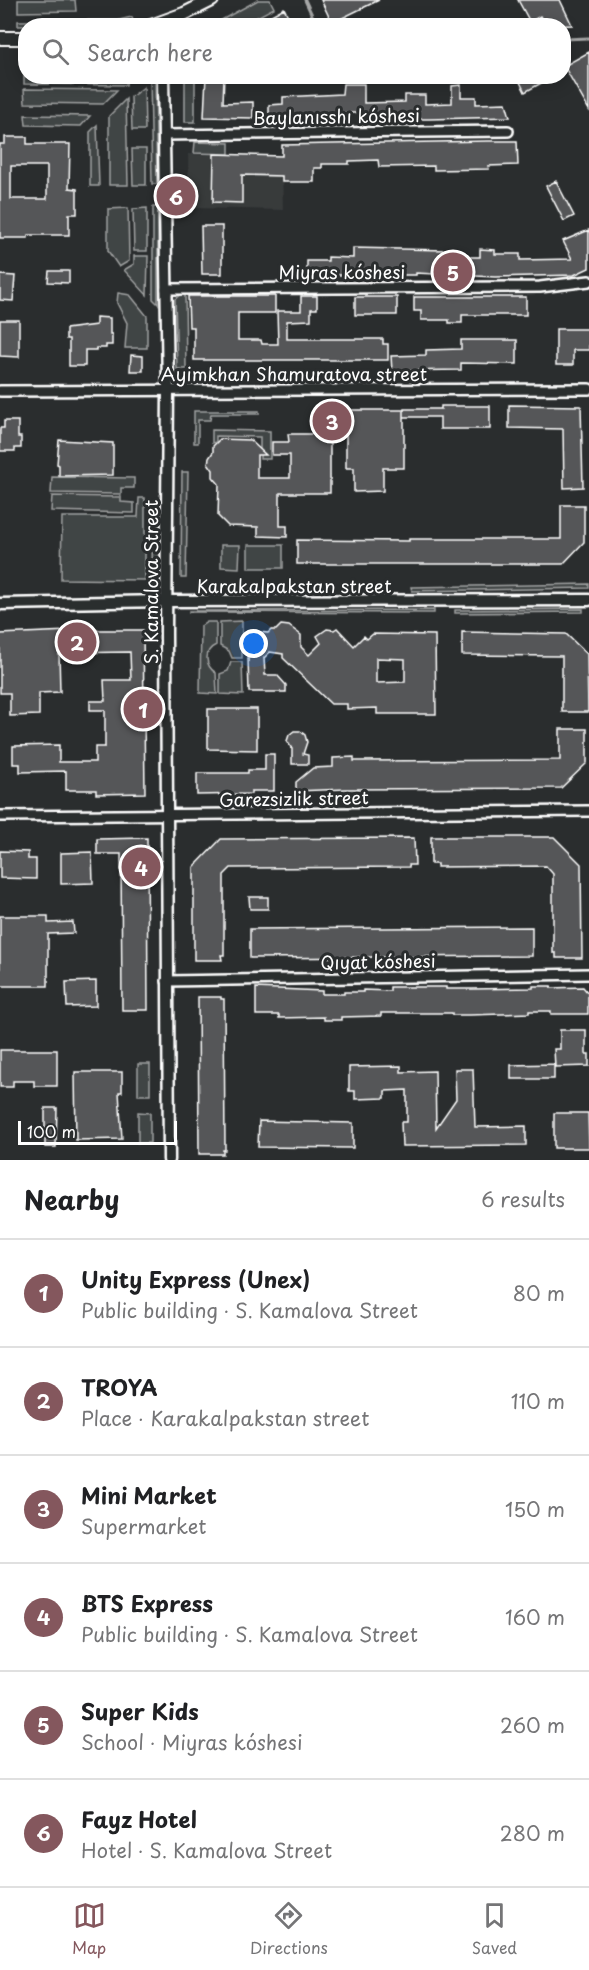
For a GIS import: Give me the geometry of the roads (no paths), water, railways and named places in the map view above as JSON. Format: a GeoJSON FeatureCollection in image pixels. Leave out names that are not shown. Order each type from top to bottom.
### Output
{"type":"FeatureCollection","features":[{"type":"Feature","properties":{"kind":"main road"},"geometry":{"type":"LineString","coordinates":[[175,18],[212,0]]}},
{"type":"Feature","properties":{"kind":"main road"},"geometry":{"type":"LineString","coordinates":[[0,38],[18,38]]}},
{"type":"Feature","properties":{"kind":"street","name":"S. Kamalova Street"},"geometry":{"type":"LineString","coordinates":[[163,84],[168,390],[166,601],[169,1160]]}},
{"type":"Feature","properties":{"kind":"street","name":"Baylanısshı kóshesi"},"geometry":{"type":"LineString","coordinates":[[164,135],[508,131]]}},
{"type":"Feature","properties":{"kind":"street","name":"Miyras kóshesi"},"geometry":{"type":"LineString","coordinates":[[166,289],[540,287],[589,281]]}},
{"type":"Feature","properties":{"kind":"street","name":"Ayimkhan Shamuratova street"},"geometry":{"type":"LineString","coordinates":[[0,391],[589,389]]}},
{"type":"Feature","properties":{"kind":"street","name":"Karakalpakstan street"},"geometry":{"type":"LineString","coordinates":[[0,604],[166,601],[589,600]]}},
{"type":"Feature","properties":{"kind":"street","name":"Garezsizlik street"},"geometry":{"type":"LineString","coordinates":[[0,816],[589,811]]}},
{"type":"Feature","properties":{"kind":"street","name":"Qıyat kóshesi"},"geometry":{"type":"LineString","coordinates":[[167,981],[589,974]]}},
{"type":"Feature","properties":{"kind":"waterway"},"geometry":{"type":"LineString","coordinates":[[305,0],[313,18]]}},
{"type":"Feature","properties":{"kind":"waterway"},"geometry":{"type":"LineString","coordinates":[[571,39],[589,38]]}},
{"type":"Feature","properties":{"kind":"place","name":"Fayz Hotel"},"geometry":{"type":"Point","coordinates":[176,196]}},
{"type":"Feature","properties":{"kind":"place","name":"Super Kids"},"geometry":{"type":"Point","coordinates":[453,272]}},
{"type":"Feature","properties":{"kind":"place","name":"Mini Market"},"geometry":{"type":"Point","coordinates":[332,421]}},
{"type":"Feature","properties":{"kind":"place","name":"TROYA"},"geometry":{"type":"Point","coordinates":[77,642]}},
{"type":"Feature","properties":{"kind":"place","name":"Unity Express (Unex)"},"geometry":{"type":"Point","coordinates":[143,709]}},
{"type":"Feature","properties":{"kind":"place","name":"BTS Express"},"geometry":{"type":"Point","coordinates":[141,867]}}]}
